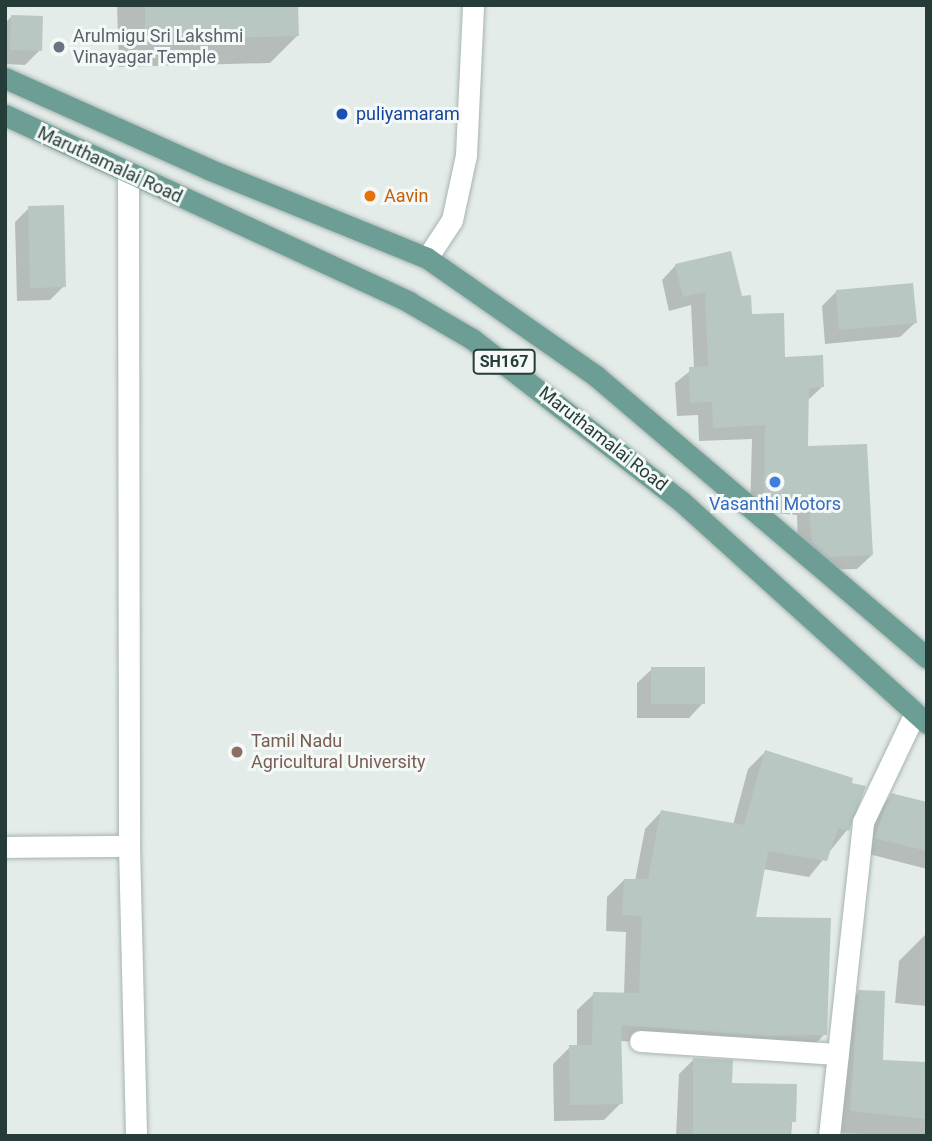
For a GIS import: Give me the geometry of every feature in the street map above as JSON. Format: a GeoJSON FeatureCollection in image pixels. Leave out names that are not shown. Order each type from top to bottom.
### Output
{"type":"FeatureCollection","features":[{"type":"Feature","properties":{"kind":"main road","name":"Maruthamalai Road"},"geometry":{"type":"LineString","coordinates":[[5,78],[208,169],[427,258],[597,376],[927,659]]}},
{"type":"Feature","properties":{"kind":"main road","name":"Maruthamalai Road"},"geometry":{"type":"LineString","coordinates":[[5,115],[409,302],[472,339],[681,501],[921,718]]}},
{"type":"Feature","properties":{"kind":"street"},"geometry":{"type":"LineString","coordinates":[[427,258],[452,220],[466,155],[473,5]]}},
{"type":"Feature","properties":{"kind":"street"},"geometry":{"type":"LineString","coordinates":[[128,173],[129,846],[136,1136]]}},
{"type":"Feature","properties":{"kind":"street"},"geometry":{"type":"LineString","coordinates":[[829,1136],[863,822],[921,718]]}},
{"type":"Feature","properties":{"kind":"street"},"geometry":{"type":"LineString","coordinates":[[5,847],[129,846]]}},
{"type":"Feature","properties":{"kind":"street"},"geometry":{"type":"LineString","coordinates":[[640,1041],[838,1054]]}},
{"type":"Feature","properties":{"kind":"building"},"geometry":{"type":"Polygon","coordinates":[[[145,5],[298,5],[299,36],[145,40],[145,5]]]}},
{"type":"Feature","properties":{"kind":"building"},"geometry":{"type":"Polygon","coordinates":[[[11,15],[43,16],[42,51],[10,50],[11,15]]]}},
{"type":"Feature","properties":{"kind":"building"},"geometry":{"type":"Polygon","coordinates":[[[64,205],[66,287],[30,288],[28,206],[64,205]]]}},
{"type":"Feature","properties":{"kind":"building"},"geometry":{"type":"Polygon","coordinates":[[[731,251],[742,296],[751,295],[752,314],[784,313],[785,357],[823,355],[824,387],[809,388],[808,446],[867,444],[873,555],[828,557],[812,542],[808,499],[764,498],[765,425],[713,428],[712,402],[690,403],[689,367],[708,366],[705,292],[683,297],[675,264],[731,251]]]}},
{"type":"Feature","properties":{"kind":"building"},"geometry":{"type":"Polygon","coordinates":[[[913,283],[917,323],[839,330],[836,290],[913,283]]]}},
{"type":"Feature","properties":{"kind":"building"},"geometry":{"type":"Polygon","coordinates":[[[651,667],[705,667],[705,704],[651,704],[651,667]]]}},
{"type":"Feature","properties":{"kind":"building"},"geometry":{"type":"Polygon","coordinates":[[[765,750],[853,778],[852,783],[866,786],[849,831],[838,828],[827,861],[768,851],[756,917],[831,918],[827,1035],[766,1036],[621,1025],[623,1104],[570,1105],[569,1045],[592,1045],[593,992],[639,993],[642,916],[622,915],[624,879],[648,879],[661,810],[744,825],[765,750]]]}},
{"type":"Feature","properties":{"kind":"building"},"geometry":{"type":"Polygon","coordinates":[[[891,793],[927,802],[927,851],[874,838],[891,793]]]}},
{"type":"Feature","properties":{"kind":"building"},"geometry":{"type":"Polygon","coordinates":[[[858,990],[885,991],[883,1060],[927,1062],[927,1119],[850,1111],[858,990]]]}},
{"type":"Feature","properties":{"kind":"building"},"geometry":{"type":"Polygon","coordinates":[[[693,1058],[733,1060],[732,1083],[797,1084],[796,1122],[791,1122],[790,1136],[693,1136],[693,1058]]]}},
{"type":"Feature","properties":{"kind":"place","name":"Arulmigu Sri Lakshmi Vinayagar Temple"},"geometry":{"type":"Point","coordinates":[59,47]}},
{"type":"Feature","properties":{"kind":"place","name":"puliyamaram"},"geometry":{"type":"Point","coordinates":[342,114]}},
{"type":"Feature","properties":{"kind":"place","name":"Aavin"},"geometry":{"type":"Point","coordinates":[370,196]}},
{"type":"Feature","properties":{"kind":"place","name":"Vasanthi Motors"},"geometry":{"type":"Point","coordinates":[775,482]}},
{"type":"Feature","properties":{"kind":"place","name":"Tamil Nadu Agricultural University"},"geometry":{"type":"Point","coordinates":[237,752]}}]}
